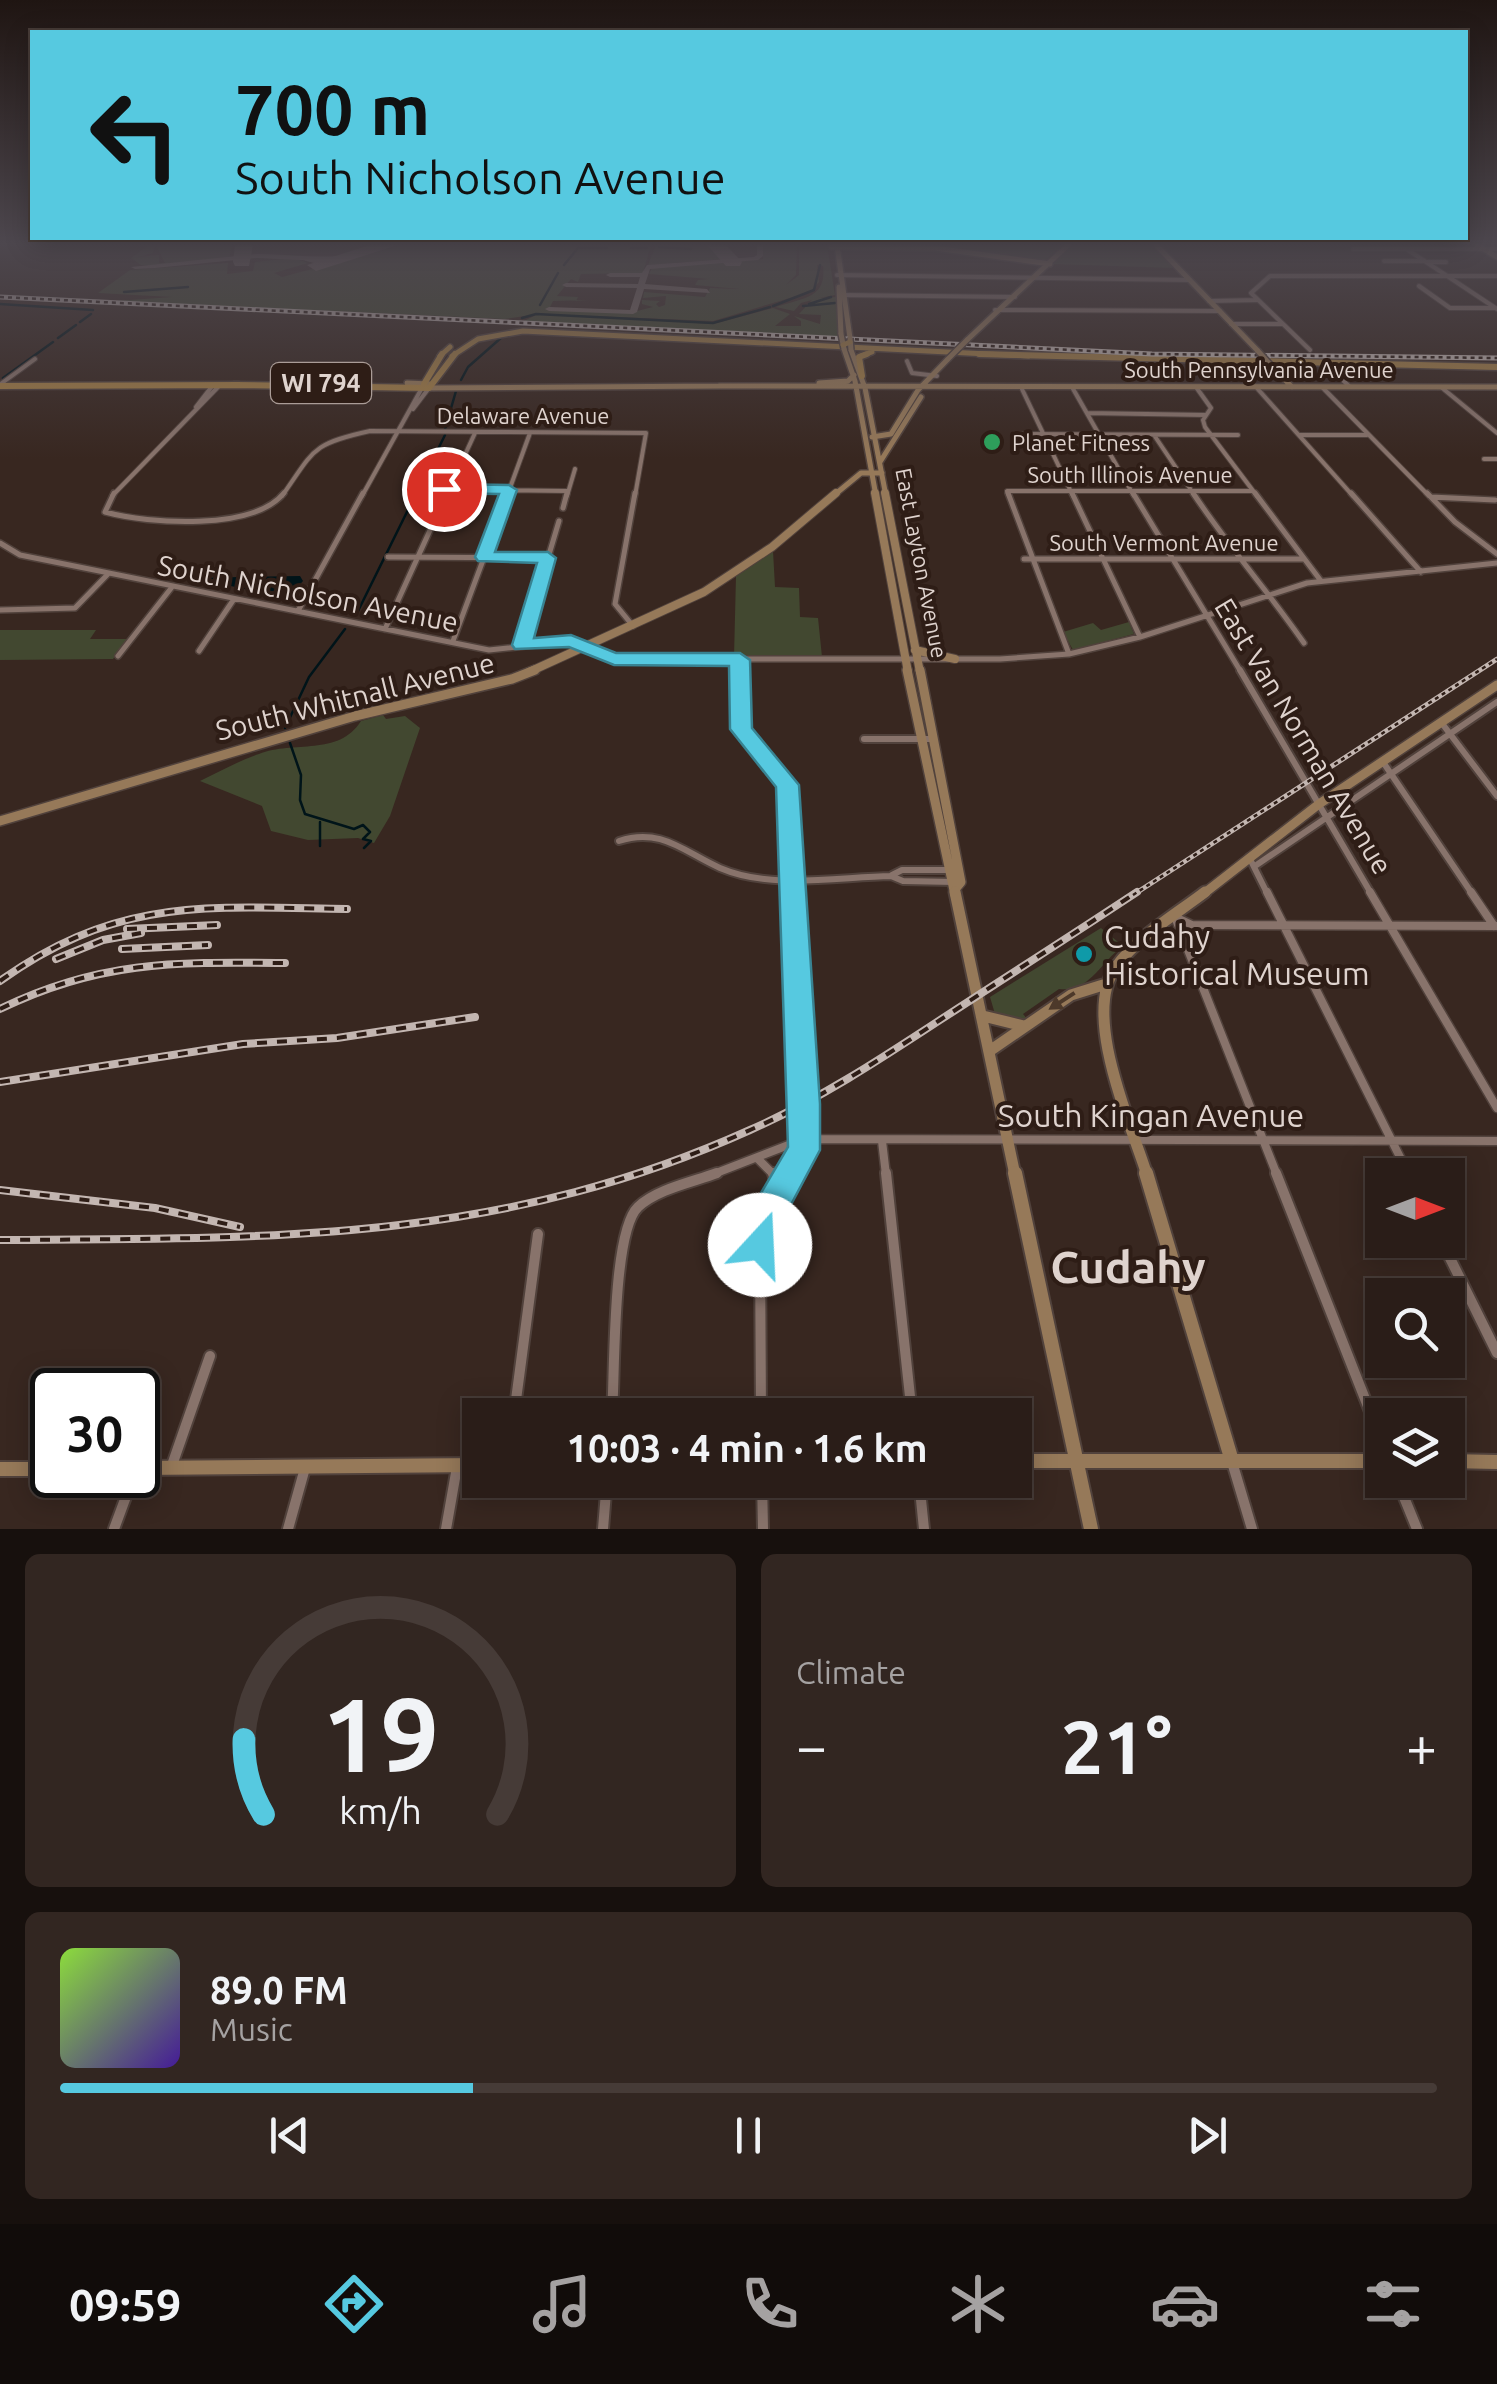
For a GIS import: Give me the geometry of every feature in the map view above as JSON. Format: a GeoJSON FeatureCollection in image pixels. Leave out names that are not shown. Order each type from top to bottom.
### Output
{"type":"FeatureCollection","features":[{"type":"Feature","properties":{"kind":"main road","name":"WI 794"},"geometry":{"type":"LineString","coordinates":[[532,330],[1194,362],[1497,365]]}},
{"type":"Feature","properties":{"kind":"main road","name":"WI 794"},"geometry":{"type":"LineString","coordinates":[[427,384],[451,346],[488,334],[532,330],[1185,359],[1497,365]]}},
{"type":"Feature","properties":{"kind":"main road","name":"WI 794"},"geometry":{"type":"LineString","coordinates":[[427,384],[455,350],[488,334]]}},
{"type":"Feature","properties":{"kind":"main road"},"geometry":{"type":"LineString","coordinates":[[849,343],[1185,359]]}},
{"type":"Feature","properties":{"kind":"main road"},"geometry":{"type":"LineString","coordinates":[[849,343],[874,352],[1194,362]]}},
{"type":"Feature","properties":{"kind":"main road"},"geometry":{"type":"LineString","coordinates":[[860,385],[859,358],[874,352]]}},
{"type":"Feature","properties":{"kind":"main road"},"geometry":{"type":"LineString","coordinates":[[437,374],[439,381],[448,384]]}},
{"type":"Feature","properties":{"kind":"main road","name":"South Pennsylvania Avenue"},"geometry":{"type":"LineString","coordinates":[[0,384],[427,384]]}},
{"type":"Feature","properties":{"kind":"main road","name":"South Pennsylvania Avenue"},"geometry":{"type":"LineString","coordinates":[[234,385],[427,384]]}},
{"type":"Feature","properties":{"kind":"street","name":"East Layton Avenue"},"geometry":{"type":"LineString","coordinates":[[846,316],[849,343],[880,462],[955,878],[1091,1529]]}},
{"type":"Feature","properties":{"kind":"street"},"geometry":{"type":"LineString","coordinates":[[864,436],[890,434],[933,376],[991,316]]}},
{"type":"Feature","properties":{"kind":"street"},"geometry":{"type":"LineString","coordinates":[[1225,316],[1292,387]]}},
{"type":"Feature","properties":{"kind":"street"},"geometry":{"type":"LineString","coordinates":[[1275,316],[1310,350]]}},
{"type":"Feature","properties":{"kind":"street"},"geometry":{"type":"LineString","coordinates":[[1232,324],[1283,324]]}},
{"type":"Feature","properties":{"kind":"street"},"geometry":{"type":"LineString","coordinates":[[849,343],[860,385]]}},
{"type":"Feature","properties":{"kind":"street"},"geometry":{"type":"LineString","coordinates":[[0,384],[35,358]]}},
{"type":"Feature","properties":{"kind":"street"},"geometry":{"type":"LineString","coordinates":[[907,362],[912,373],[933,376]]}},
{"type":"Feature","properties":{"kind":"street"},"geometry":{"type":"LineString","coordinates":[[1323,370],[1340,370]]}},
{"type":"Feature","properties":{"kind":"street"},"geometry":{"type":"LineString","coordinates":[[1332,370],[1350,387]]}},
{"type":"Feature","properties":{"kind":"street"},"geometry":{"type":"LineString","coordinates":[[298,611],[427,384]]}},
{"type":"Feature","properties":{"kind":"street","name":"South Pennsylvania Avenue"},"geometry":{"type":"LineString","coordinates":[[427,384],[499,386]]}},
{"type":"Feature","properties":{"kind":"street","name":"South Pennsylvania Avenue"},"geometry":{"type":"LineString","coordinates":[[427,384],[1495,389]]}},
{"type":"Feature","properties":{"kind":"street","name":"Delaware Avenue"},"geometry":{"type":"LineString","coordinates":[[217,385],[108,500],[105,512],[140,516],[258,514],[276,502],[318,447],[330,440],[364,433],[646,433],[614,604],[634,627]]}},
{"type":"Feature","properties":{"kind":"street","name":"East Layton Avenue"},"geometry":{"type":"LineString","coordinates":[[860,385],[864,436],[905,660],[927,739]]}},
{"type":"Feature","properties":{"kind":"street","name":"South Pennsylvania Avenue"},"geometry":{"type":"LineString","coordinates":[[719,386],[925,387]]}},
{"type":"Feature","properties":{"kind":"street"},"geometry":{"type":"LineString","coordinates":[[880,462],[925,387]]}},
{"type":"Feature","properties":{"kind":"street"},"geometry":{"type":"LineString","coordinates":[[1022,387],[1140,637]]}},
{"type":"Feature","properties":{"kind":"street","name":"East Van Norman Avenue"},"geometry":{"type":"LineString","coordinates":[[1072,387],[1497,1108]]}},
{"type":"Feature","properties":{"kind":"street"},"geometry":{"type":"LineString","coordinates":[[1196,387],[1210,406],[1203,423],[1320,581]]}},
{"type":"Feature","properties":{"kind":"street"},"geometry":{"type":"LineString","coordinates":[[1256,387],[1421,572]]}},
{"type":"Feature","properties":{"kind":"street"},"geometry":{"type":"LineString","coordinates":[[1322,387],[1430,497],[1497,554]]}},
{"type":"Feature","properties":{"kind":"street"},"geometry":{"type":"LineString","coordinates":[[1441,387],[1497,434]]}},
{"type":"Feature","properties":{"kind":"street"},"geometry":{"type":"LineString","coordinates":[[1087,413],[1207,415]]}},
{"type":"Feature","properties":{"kind":"street"},"geometry":{"type":"LineString","coordinates":[[453,641],[530,432]]}},
{"type":"Feature","properties":{"kind":"street"},"geometry":{"type":"LineString","coordinates":[[385,629],[475,433]]}},
{"type":"Feature","properties":{"kind":"street"},"geometry":{"type":"LineString","coordinates":[[1014,434],[1238,434]]}},
{"type":"Feature","properties":{"kind":"street"},"geometry":{"type":"LineString","coordinates":[[1154,434],[1236,559],[1304,643]]}},
{"type":"Feature","properties":{"kind":"street"},"geometry":{"type":"LineString","coordinates":[[1296,434],[1369,434]]}},
{"type":"Feature","properties":{"kind":"street"},"geometry":{"type":"LineString","coordinates":[[1484,459],[1497,459]]}},
{"type":"Feature","properties":{"kind":"street"},"geometry":{"type":"LineString","coordinates":[[563,508],[575,469]]}},
{"type":"Feature","properties":{"kind":"street","name":"South Whitnall Avenue"},"geometry":{"type":"LineString","coordinates":[[0,821],[355,716],[512,680],[704,592],[758,557],[855,480],[882,475]]}},
{"type":"Feature","properties":{"kind":"street"},"geometry":{"type":"LineString","coordinates":[[426,489],[569,489]]}},
{"type":"Feature","properties":{"kind":"street","name":"South Illinois Avenue"},"geometry":{"type":"LineString","coordinates":[[1028,559],[1007,491],[1253,491]]}},
{"type":"Feature","properties":{"kind":"street"},"geometry":{"type":"LineString","coordinates":[[1430,497],[1495,500]]}},
{"type":"Feature","properties":{"kind":"street"},"geometry":{"type":"LineString","coordinates":[[522,645],[559,522]]}},
{"type":"Feature","properties":{"kind":"street","name":"South Nicholson Avenue"},"geometry":{"type":"LineString","coordinates":[[0,543],[20,555],[488,650],[565,640],[614,659],[905,660],[916,655]]}},
{"type":"Feature","properties":{"kind":"street"},"geometry":{"type":"LineString","coordinates":[[388,557],[548,558]]}},
{"type":"Feature","properties":{"kind":"street"},"geometry":{"type":"LineString","coordinates":[[1028,559],[1069,654]]}},
{"type":"Feature","properties":{"kind":"street","name":"South Vermont Avenue"},"geometry":{"type":"LineString","coordinates":[[1028,559],[1304,560]]}},
{"type":"Feature","properties":{"kind":"street"},"geometry":{"type":"LineString","coordinates":[[916,655],[955,659],[1069,654],[1140,637],[1268,594],[1320,581],[1497,563]]}},
{"type":"Feature","properties":{"kind":"street"},"geometry":{"type":"LineString","coordinates":[[0,610],[75,608],[108,574]]}},
{"type":"Feature","properties":{"kind":"street"},"geometry":{"type":"LineString","coordinates":[[118,656],[172,587]]}},
{"type":"Feature","properties":{"kind":"street"},"geometry":{"type":"LineString","coordinates":[[199,651],[234,599]]}},
{"type":"Feature","properties":{"kind":"street"},"geometry":{"type":"LineString","coordinates":[[740,660],[741,729],[788,785],[804,1139],[801,1157],[778,1194],[760,1245],[761,1398]]}},
{"type":"Feature","properties":{"kind":"street"},"geometry":{"type":"LineString","coordinates":[[1252,1529],[1107,1043],[1103,985],[1119,960],[1252,861],[1318,804],[1496,688]]}},
{"type":"Feature","properties":{"kind":"street"},"geometry":{"type":"LineString","coordinates":[[1252,861],[1328,820],[1497,702]]}},
{"type":"Feature","properties":{"kind":"street"},"geometry":{"type":"LineString","coordinates":[[1441,722],[1497,796]]}},
{"type":"Feature","properties":{"kind":"street"},"geometry":{"type":"LineString","coordinates":[[864,739],[927,739]]}},
{"type":"Feature","properties":{"kind":"street"},"geometry":{"type":"LineString","coordinates":[[1383,762],[1496,928]]}},
{"type":"Feature","properties":{"kind":"street"},"geometry":{"type":"LineString","coordinates":[[619,841],[638,836],[669,838],[720,869],[745,875],[892,876],[902,881],[955,878]]}},
{"type":"Feature","properties":{"kind":"street"},"geometry":{"type":"LineString","coordinates":[[1252,861],[1400,1158]]}},
{"type":"Feature","properties":{"kind":"street"},"geometry":{"type":"LineString","coordinates":[[1175,918],[1192,925],[1496,928]]}},
{"type":"Feature","properties":{"kind":"street"},"geometry":{"type":"LineString","coordinates":[[1175,918],[1365,1399]]}},
{"type":"Feature","properties":{"kind":"street"},"geometry":{"type":"LineString","coordinates":[[990,1050],[1076,992],[1103,985]]}},
{"type":"Feature","properties":{"kind":"street"},"geometry":{"type":"LineString","coordinates":[[983,1016],[1008,1026],[1026,1026]]}},
{"type":"Feature","properties":{"kind":"street"},"geometry":{"type":"LineString","coordinates":[[613,1398],[629,1220],[648,1200],[804,1139]]}},
{"type":"Feature","properties":{"kind":"street","name":"South Kingan Avenue"},"geometry":{"type":"LineString","coordinates":[[804,1139],[1497,1141]]}},
{"type":"Feature","properties":{"kind":"street"},"geometry":{"type":"LineString","coordinates":[[882,1141],[910,1398]]}},
{"type":"Feature","properties":{"kind":"street"},"geometry":{"type":"LineString","coordinates":[[757,1158],[773,1173],[778,1194]]}},
{"type":"Feature","properties":{"kind":"street"},"geometry":{"type":"LineString","coordinates":[[516,1398],[538,1234]]}},
{"type":"Feature","properties":{"kind":"street"},"geometry":{"type":"LineString","coordinates":[[1450,1258],[1497,1353]]}},
{"type":"Feature","properties":{"kind":"street"},"geometry":{"type":"LineString","coordinates":[[171,1468],[210,1356]]}},
{"type":"Feature","properties":{"kind":"street"},"geometry":{"type":"LineString","coordinates":[[1032,1460],[1365,1461]]}},
{"type":"Feature","properties":{"kind":"street"},"geometry":{"type":"LineString","coordinates":[[1465,1462],[1497,1462]]}},
{"type":"Feature","properties":{"kind":"street"},"geometry":{"type":"LineString","coordinates":[[446,1529],[457,1465]]}},
{"type":"Feature","properties":{"kind":"street"},"geometry":{"type":"LineString","coordinates":[[160,1468],[462,1465]]}},
{"type":"Feature","properties":{"kind":"street"},"geometry":{"type":"LineString","coordinates":[[288,1529],[305,1466]]}},
{"type":"Feature","properties":{"kind":"street"},"geometry":{"type":"LineString","coordinates":[[0,1469],[30,1469]]}},
{"type":"Feature","properties":{"kind":"street"},"geometry":{"type":"LineString","coordinates":[[114,1529],[125,1498]]}},
{"type":"Feature","properties":{"kind":"street"},"geometry":{"type":"LineString","coordinates":[[604,1529],[606,1498]]}},
{"type":"Feature","properties":{"kind":"street"},"geometry":{"type":"LineString","coordinates":[[762,1498],[763,1529]]}},
{"type":"Feature","properties":{"kind":"street"},"geometry":{"type":"LineString","coordinates":[[921,1498],[924,1529]]}},
{"type":"Feature","properties":{"kind":"street"},"geometry":{"type":"LineString","coordinates":[[1405,1498],[1417,1529]]}},
{"type":"Feature","properties":{"kind":"green space"},"geometry":{"type":"Polygon","coordinates":[[[448,316],[522,316],[505,319],[448,316]]]}},
{"type":"Feature","properties":{"kind":"green space"},"geometry":{"type":"Polygon","coordinates":[[[533,316],[585,316],[713,324],[742,316],[787,316],[775,326],[801,326],[794,316],[820,324],[821,316],[837,316],[838,337],[524,321],[533,316]]]}},
{"type":"Feature","properties":{"kind":"green space"},"geometry":{"type":"Polygon","coordinates":[[[601,316],[729,316],[713,321],[601,316]]]}},
{"type":"Feature","properties":{"kind":"green space"},"geometry":{"type":"Polygon","coordinates":[[[773,551],[775,587],[799,588],[800,617],[818,618],[822,657],[734,657],[736,576],[773,551]]]}},
{"type":"Feature","properties":{"kind":"green space"},"geometry":{"type":"Polygon","coordinates":[[[1129,622],[1134,634],[1073,650],[1063,632],[1093,623],[1101,630],[1129,622]]]}},
{"type":"Feature","properties":{"kind":"green space"},"geometry":{"type":"Polygon","coordinates":[[[0,630],[96,630],[90,639],[129,639],[113,659],[0,660],[0,630]]]}},
{"type":"Feature","properties":{"kind":"green space"},"geometry":{"type":"Polygon","coordinates":[[[383,715],[386,719],[405,716],[420,728],[390,816],[374,843],[358,838],[308,840],[271,831],[262,806],[200,781],[272,750],[328,744],[351,732],[361,721],[383,715]]]}},
{"type":"Feature","properties":{"kind":"green space"},"geometry":{"type":"Polygon","coordinates":[[[1101,928],[1123,946],[1087,981],[1070,989],[1059,989],[1023,1014],[1028,1020],[995,1014],[990,997],[1101,928]]]}},
{"type":"Feature","properties":{"kind":"shaded area"},"geometry":{"type":"Polygon","coordinates":[[[300,576],[303,581],[288,598],[192,578],[300,576]]]}},
{"type":"Feature","properties":{"kind":"waterway"},"geometry":{"type":"LineString","coordinates":[[80,322],[88,316]]}},
{"type":"Feature","properties":{"kind":"waterway"},"geometry":{"type":"LineString","coordinates":[[522,318],[528,316]]}},
{"type":"Feature","properties":{"kind":"waterway"},"geometry":{"type":"LineString","coordinates":[[582,316],[713,323],[737,316]]}},
{"type":"Feature","properties":{"kind":"waterway"},"geometry":{"type":"LineString","coordinates":[[58,338],[76,325]]}},
{"type":"Feature","properties":{"kind":"waterway"},"geometry":{"type":"LineString","coordinates":[[461,380],[468,367],[502,337]]}},
{"type":"Feature","properties":{"kind":"waterway"},"geometry":{"type":"LineString","coordinates":[[3,378],[53,342]]}},
{"type":"Feature","properties":{"kind":"waterway"},"geometry":{"type":"LineString","coordinates":[[445,429],[456,391]]}},
{"type":"Feature","properties":{"kind":"waterway"},"geometry":{"type":"LineString","coordinates":[[358,611],[445,435]]}},
{"type":"Feature","properties":{"kind":"waterway"},"geometry":{"type":"LineString","coordinates":[[285,728],[309,677],[345,629]]}},
{"type":"Feature","properties":{"kind":"waterway"},"geometry":{"type":"LineString","coordinates":[[290,743],[301,775],[300,800],[305,814],[354,829],[363,825],[370,832],[363,839],[371,841],[364,848]]}},
{"type":"Feature","properties":{"kind":"waterway"},"geometry":{"type":"LineString","coordinates":[[320,822],[320,846]]}},
{"type":"Feature","properties":{"kind":"railway"},"geometry":{"type":"LineString","coordinates":[[391,316],[1152,354],[1497,358]]}},
{"type":"Feature","properties":{"kind":"railway"},"geometry":{"type":"LineString","coordinates":[[1133,895],[1497,659]]}},
{"type":"Feature","properties":{"kind":"railway"},"geometry":{"type":"LineString","coordinates":[[0,1240],[196,1238],[381,1227],[473,1214],[564,1195],[656,1167],[750,1130],[824,1093],[1137,892]]}},
{"type":"Feature","properties":{"kind":"railway"},"geometry":{"type":"LineString","coordinates":[[0,981],[43,953],[125,920],[208,908],[347,909]]}},
{"type":"Feature","properties":{"kind":"railway"},"geometry":{"type":"LineString","coordinates":[[127,929],[217,925]]}},
{"type":"Feature","properties":{"kind":"railway"},"geometry":{"type":"LineString","coordinates":[[56,959],[103,940],[141,933]]}},
{"type":"Feature","properties":{"kind":"railway"},"geometry":{"type":"LineString","coordinates":[[122,949],[208,945]]}},
{"type":"Feature","properties":{"kind":"railway"},"geometry":{"type":"LineString","coordinates":[[0,1009],[72,981],[140,967],[285,963]]}},
{"type":"Feature","properties":{"kind":"railway"},"geometry":{"type":"LineString","coordinates":[[0,1082],[243,1044],[337,1038],[475,1017]]}},
{"type":"Feature","properties":{"kind":"railway"},"geometry":{"type":"LineString","coordinates":[[0,1190],[155,1208],[240,1227]]}},
{"type":"Feature","properties":{"kind":"place","name":"Planet Fitness"},"geometry":{"type":"Point","coordinates":[992,442]}},
{"type":"Feature","properties":{"kind":"place","name":"Cudahy Historical Museum"},"geometry":{"type":"Point","coordinates":[1084,954]}},
{"type":"Feature","properties":{"kind":"district","name":"Cudahy"},"geometry":{"type":"Point","coordinates":[1128,1266]}},
{"type":"Feature","properties":{"kind":"route"},"geometry":{"type":"LineString","coordinates":[[444,489],[509,490],[484,557],[548,558],[522,645],[565,640],[614,659],[740,660],[741,729],[788,785],[805,1104],[804,1150],[770,1210],[760,1245]]}}]}
